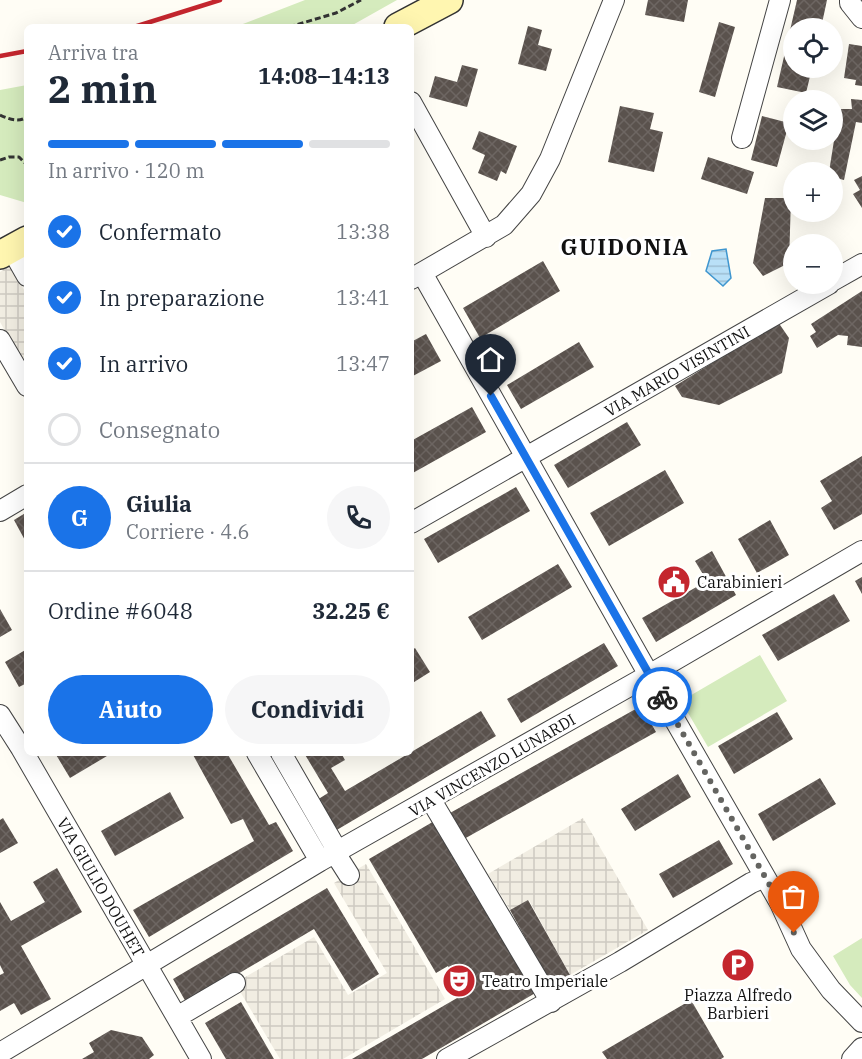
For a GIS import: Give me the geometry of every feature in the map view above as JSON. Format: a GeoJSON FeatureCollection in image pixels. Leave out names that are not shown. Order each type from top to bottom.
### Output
{"type":"FeatureCollection","features":[{"type":"Feature","properties":{"kind":"main road"},"geometry":{"type":"LineString","coordinates":[[404,24],[449,0]]}},
{"type":"Feature","properties":{"kind":"street"},"geometry":{"type":"LineString","coordinates":[[614,0],[541,178],[515,214],[504,225],[417,276],[526,458],[780,903],[805,955],[831,990],[862,1022]]}},
{"type":"Feature","properties":{"kind":"street"},"geometry":{"type":"LineString","coordinates":[[742,138],[780,0]]}},
{"type":"Feature","properties":{"kind":"street"},"geometry":{"type":"LineString","coordinates":[[850,0],[862,18]]}},
{"type":"Feature","properties":{"kind":"street"},"geometry":{"type":"LineString","coordinates":[[414,107],[486,237]]}},
{"type":"Feature","properties":{"kind":"street"},"geometry":{"type":"LineString","coordinates":[[13,248],[24,270]]}},
{"type":"Feature","properties":{"kind":"street"},"geometry":{"type":"LineString","coordinates":[[843,275],[862,264]]}},
{"type":"Feature","properties":{"kind":"street","name":"VIA MARIO VISINTINI"},"geometry":{"type":"LineString","coordinates":[[414,521],[811,294]]}},
{"type":"Feature","properties":{"kind":"street"},"geometry":{"type":"LineString","coordinates":[[0,340],[24,381]]}},
{"type":"Feature","properties":{"kind":"street"},"geometry":{"type":"LineString","coordinates":[[0,511],[24,497]]}},
{"type":"Feature","properties":{"kind":"street","name":"VIA VINCENZO LUNARDI"},"geometry":{"type":"LineString","coordinates":[[0,1053],[331,855],[431,800],[862,551]]}},
{"type":"Feature","properties":{"kind":"street","name":"VIA GIULIO DOUHET"},"geometry":{"type":"LineString","coordinates":[[2,724],[24,746]]}},
{"type":"Feature","properties":{"kind":"street","name":"VIA GIULIO DOUHET"},"geometry":{"type":"LineString","coordinates":[[30,756],[201,1059]]}},
{"type":"Feature","properties":{"kind":"street"},"geometry":{"type":"LineString","coordinates":[[259,756],[331,855],[349,874]]}},
{"type":"Feature","properties":{"kind":"street"},"geometry":{"type":"LineString","coordinates":[[282,756],[331,855]]}},
{"type":"Feature","properties":{"kind":"street"},"geometry":{"type":"LineString","coordinates":[[431,800],[550,1002]]}},
{"type":"Feature","properties":{"kind":"street"},"geometry":{"type":"LineString","coordinates":[[447,1059],[765,878]]}},
{"type":"Feature","properties":{"kind":"street"},"geometry":{"type":"LineString","coordinates":[[177,1017],[236,983]]}},
{"type":"Feature","properties":{"kind":"street"},"geometry":{"type":"LineString","coordinates":[[852,1059],[862,1048]]}},
{"type":"Feature","properties":{"kind":"path"},"geometry":{"type":"LineString","coordinates":[[299,24],[336,13],[361,0]]}},
{"type":"Feature","properties":{"kind":"path"},"geometry":{"type":"LineString","coordinates":[[0,115],[9,119],[24,119]]}},
{"type":"Feature","properties":{"kind":"path"},"geometry":{"type":"LineString","coordinates":[[0,160],[19,157],[24,162]]}},
{"type":"Feature","properties":{"kind":"green space"},"geometry":{"type":"Polygon","coordinates":[[[305,0],[397,0],[354,24],[243,24],[305,0]]]}},
{"type":"Feature","properties":{"kind":"green space"},"geometry":{"type":"Polygon","coordinates":[[[24,86],[24,202],[0,195],[0,90],[24,86]]]}},
{"type":"Feature","properties":{"kind":"green space"},"geometry":{"type":"Polygon","coordinates":[[[760,655],[787,701],[708,747],[681,701],[760,655]]]}},
{"type":"Feature","properties":{"kind":"green space"},"geometry":{"type":"Polygon","coordinates":[[[862,938],[862,998],[850,985],[833,956],[862,938]]]}},
{"type":"Feature","properties":{"kind":"shaded area"},"geometry":{"type":"Polygon","coordinates":[[[10,266],[24,290],[24,364],[0,322],[0,272],[10,266]]]}},
{"type":"Feature","properties":{"kind":"shaded area"},"geometry":{"type":"Polygon","coordinates":[[[583,818],[648,930],[570,975],[529,900],[510,910],[488,874],[583,818]]]}},
{"type":"Feature","properties":{"kind":"shaded area"},"geometry":{"type":"Polygon","coordinates":[[[366,864],[445,999],[343,1059],[280,1059],[235,983],[314,937],[348,995],[387,973],[334,883],[366,864]]]}},
{"type":"Feature","properties":{"kind":"water"},"geometry":{"type":"Polygon","coordinates":[[[726,249],[731,278],[723,286],[706,271],[712,251],[726,249]]]}},
{"type":"Feature","properties":{"kind":"building"},"geometry":{"type":"Polygon","coordinates":[[[648,0],[688,0],[684,22],[645,15],[648,0]]]}},
{"type":"Feature","properties":{"kind":"building"},"geometry":{"type":"Polygon","coordinates":[[[797,0],[827,0],[823,18],[793,18],[797,0]]]}},
{"type":"Feature","properties":{"kind":"building"},"geometry":{"type":"Polygon","coordinates":[[[719,22],[735,27],[715,97],[699,92],[719,22]]]}},
{"type":"Feature","properties":{"kind":"building"},"geometry":{"type":"Polygon","coordinates":[[[528,26],[542,30],[538,45],[552,49],[546,71],[518,64],[528,26]]]}},
{"type":"Feature","properties":{"kind":"building"},"geometry":{"type":"Polygon","coordinates":[[[849,44],[862,46],[862,86],[855,85],[856,80],[844,78],[849,44]]]}},
{"type":"Feature","properties":{"kind":"building"},"geometry":{"type":"Polygon","coordinates":[[[783,61],[783,78],[810,78],[807,90],[777,87],[783,61]]]}},
{"type":"Feature","properties":{"kind":"building"},"geometry":{"type":"Polygon","coordinates":[[[462,65],[478,69],[467,107],[429,97],[435,76],[457,82],[462,65]]]}},
{"type":"Feature","properties":{"kind":"building"},"geometry":{"type":"Polygon","coordinates":[[[851,99],[862,100],[862,123],[856,122],[844,180],[843,162],[831,162],[832,150],[843,150],[843,109],[852,109],[851,99]]]}},
{"type":"Feature","properties":{"kind":"building"},"geometry":{"type":"Polygon","coordinates":[[[620,106],[654,113],[650,129],[663,132],[654,172],[608,162],[620,106]]]}},
{"type":"Feature","properties":{"kind":"building"},"geometry":{"type":"Polygon","coordinates":[[[762,116],[783,121],[783,145],[777,167],[751,160],[762,116]]]}},
{"type":"Feature","properties":{"kind":"building"},"geometry":{"type":"Polygon","coordinates":[[[479,131],[517,146],[506,174],[501,171],[497,181],[478,173],[485,155],[472,149],[479,131]]]}},
{"type":"Feature","properties":{"kind":"building"},"geometry":{"type":"Polygon","coordinates":[[[708,157],[754,172],[747,194],[701,179],[708,157]]]}},
{"type":"Feature","properties":{"kind":"building"},"geometry":{"type":"Polygon","coordinates":[[[862,176],[862,208],[853,194],[860,190],[854,180],[862,176]]]}},
{"type":"Feature","properties":{"kind":"building"},"geometry":{"type":"Polygon","coordinates":[[[765,198],[783,198],[783,222],[790,222],[790,234],[783,234],[783,266],[763,276],[753,263],[765,198]]]}},
{"type":"Feature","properties":{"kind":"building"},"geometry":{"type":"Polygon","coordinates":[[[543,261],[560,291],[480,338],[463,308],[543,261]]]}},
{"type":"Feature","properties":{"kind":"building"},"geometry":{"type":"Polygon","coordinates":[[[862,291],[862,347],[847,345],[848,336],[838,335],[817,348],[810,336],[816,332],[811,324],[862,291]]]}},
{"type":"Feature","properties":{"kind":"building"},"geometry":{"type":"Polygon","coordinates":[[[778,322],[789,338],[782,373],[719,405],[682,397],[675,386],[778,322]]]}},
{"type":"Feature","properties":{"kind":"building"},"geometry":{"type":"Polygon","coordinates":[[[426,334],[441,361],[414,375],[414,340],[426,334]]]}},
{"type":"Feature","properties":{"kind":"building"},"geometry":{"type":"Polygon","coordinates":[[[579,342],[594,367],[521,409],[507,385],[579,342]]]}},
{"type":"Feature","properties":{"kind":"building"},"geometry":{"type":"Polygon","coordinates":[[[472,407],[486,432],[414,472],[414,439],[472,407]]]}},
{"type":"Feature","properties":{"kind":"building"},"geometry":{"type":"Polygon","coordinates":[[[627,422],[641,445],[568,488],[554,465],[627,422]]]}},
{"type":"Feature","properties":{"kind":"building"},"geometry":{"type":"Polygon","coordinates":[[[862,456],[862,514],[834,530],[821,508],[832,501],[820,481],[862,456]]]}},
{"type":"Feature","properties":{"kind":"building"},"geometry":{"type":"Polygon","coordinates":[[[665,470],[684,503],[609,546],[590,513],[665,470]]]}},
{"type":"Feature","properties":{"kind":"building"},"geometry":{"type":"Polygon","coordinates":[[[516,487],[530,511],[438,563],[424,539],[516,487]]]}},
{"type":"Feature","properties":{"kind":"building"},"geometry":{"type":"Polygon","coordinates":[[[24,514],[24,538],[14,520],[24,514]]]}},
{"type":"Feature","properties":{"kind":"building"},"geometry":{"type":"Polygon","coordinates":[[[770,520],[789,555],[757,573],[738,539],[770,520]]]}},
{"type":"Feature","properties":{"kind":"building"},"geometry":{"type":"Polygon","coordinates":[[[712,551],[736,595],[656,642],[642,618],[707,581],[695,561],[712,551]]]}},
{"type":"Feature","properties":{"kind":"building"},"geometry":{"type":"Polygon","coordinates":[[[558,564],[572,587],[482,640],[468,617],[558,564]]]}},
{"type":"Feature","properties":{"kind":"building"},"geometry":{"type":"Polygon","coordinates":[[[862,577],[862,594],[855,581],[862,577]]]}},
{"type":"Feature","properties":{"kind":"building"},"geometry":{"type":"Polygon","coordinates":[[[834,594],[850,621],[778,661],[762,635],[834,594]]]}},
{"type":"Feature","properties":{"kind":"building"},"geometry":{"type":"Polygon","coordinates":[[[0,609],[12,630],[0,637],[0,609]]]}},
{"type":"Feature","properties":{"kind":"building"},"geometry":{"type":"Polygon","coordinates":[[[604,643],[618,666],[521,723],[507,699],[604,643]]]}},
{"type":"Feature","properties":{"kind":"building"},"geometry":{"type":"Polygon","coordinates":[[[414,649],[430,672],[414,682],[414,649]]]}},
{"type":"Feature","properties":{"kind":"building"},"geometry":{"type":"Polygon","coordinates":[[[24,651],[24,684],[19,687],[5,662],[24,651]]]}},
{"type":"Feature","properties":{"kind":"building"},"geometry":{"type":"Polygon","coordinates":[[[641,706],[656,732],[464,839],[450,813],[641,706]]]}},
{"type":"Feature","properties":{"kind":"building"},"geometry":{"type":"Polygon","coordinates":[[[481,711],[496,736],[335,831],[317,800],[328,793],[306,756],[343,756],[345,760],[331,768],[345,791],[404,756],[414,756],[414,750],[481,711]]]}},
{"type":"Feature","properties":{"kind":"building"},"geometry":{"type":"Polygon","coordinates":[[[777,712],[793,739],[734,774],[718,746],[777,712]]]}},
{"type":"Feature","properties":{"kind":"building"},"geometry":{"type":"Polygon","coordinates":[[[57,756],[107,756],[70,778],[57,756]]]}},
{"type":"Feature","properties":{"kind":"building"},"geometry":{"type":"Polygon","coordinates":[[[194,756],[229,756],[269,825],[276,822],[293,851],[149,937],[133,910],[254,841],[243,819],[231,824],[194,756]]]}},
{"type":"Feature","properties":{"kind":"building"},"geometry":{"type":"Polygon","coordinates":[[[678,774],[691,797],[635,831],[621,809],[678,774]]]}},
{"type":"Feature","properties":{"kind":"building"},"geometry":{"type":"Polygon","coordinates":[[[820,778],[836,804],[773,841],[758,814],[820,778]]]}},
{"type":"Feature","properties":{"kind":"building"},"geometry":{"type":"Polygon","coordinates":[[[170,792],[184,818],[115,856],[101,831],[170,792]]]}},
{"type":"Feature","properties":{"kind":"building"},"geometry":{"type":"Polygon","coordinates":[[[3,818],[18,843],[0,853],[0,820],[3,818]]]}},
{"type":"Feature","properties":{"kind":"building"},"geometry":{"type":"Polygon","coordinates":[[[436,820],[537,992],[422,1059],[352,1059],[464,994],[448,966],[436,973],[369,859],[436,820]]]}},
{"type":"Feature","properties":{"kind":"building"},"geometry":{"type":"Polygon","coordinates":[[[719,840],[733,864],[673,898],[659,874],[719,840]]]}},
{"type":"Feature","properties":{"kind":"building"},"geometry":{"type":"Polygon","coordinates":[[[57,868],[82,912],[21,946],[51,999],[21,1015],[14,1003],[0,1011],[0,975],[4,973],[0,965],[0,902],[11,921],[45,902],[33,882],[57,868]]]}},
{"type":"Feature","properties":{"kind":"building"},"geometry":{"type":"Polygon","coordinates":[[[327,888],[379,974],[352,991],[314,929],[187,1004],[173,979],[327,888]]]}},
{"type":"Feature","properties":{"kind":"building"},"geometry":{"type":"Polygon","coordinates":[[[528,900],[570,975],[552,986],[510,910],[528,900]]]}},
{"type":"Feature","properties":{"kind":"building"},"geometry":{"type":"Polygon","coordinates":[[[691,1000],[724,1057],[721,1059],[607,1059],[602,1052],[691,1000]]]}},
{"type":"Feature","properties":{"kind":"building"},"geometry":{"type":"Polygon","coordinates":[[[241,1002],[274,1059],[226,1059],[205,1023],[241,1002]]]}},
{"type":"Feature","properties":{"kind":"building"},"geometry":{"type":"Polygon","coordinates":[[[111,1030],[142,1037],[154,1055],[149,1059],[82,1059],[94,1052],[89,1043],[111,1030]]]}},
{"type":"Feature","properties":{"kind":"railway"},"geometry":{"type":"LineString","coordinates":[[144,24],[220,0]]}},
{"type":"Feature","properties":{"kind":"railway"},"geometry":{"type":"LineString","coordinates":[[0,56],[24,52]]}},
{"type":"Feature","properties":{"kind":"way so far"},"geometry":{"type":"LineString","coordinates":[[662,697],[780,903],[794,933]]}},
{"type":"Feature","properties":{"kind":"place","name":"Carabinieri"},"geometry":{"type":"Point","coordinates":[674,582]}},
{"type":"Feature","properties":{"kind":"place","name":"Piazza Alfredo Barbieri"},"geometry":{"type":"Point","coordinates":[738,965]}},
{"type":"Feature","properties":{"kind":"place","name":"Teatro Imperiale"},"geometry":{"type":"Point","coordinates":[459,981]}},
{"type":"Feature","properties":{"kind":"district","name":"GUIDONIA"},"geometry":{"type":"Point","coordinates":[625,247]}},
{"type":"Feature","properties":{"kind":"route"},"geometry":{"type":"LineString","coordinates":[[491,396],[662,697]]}}]}
